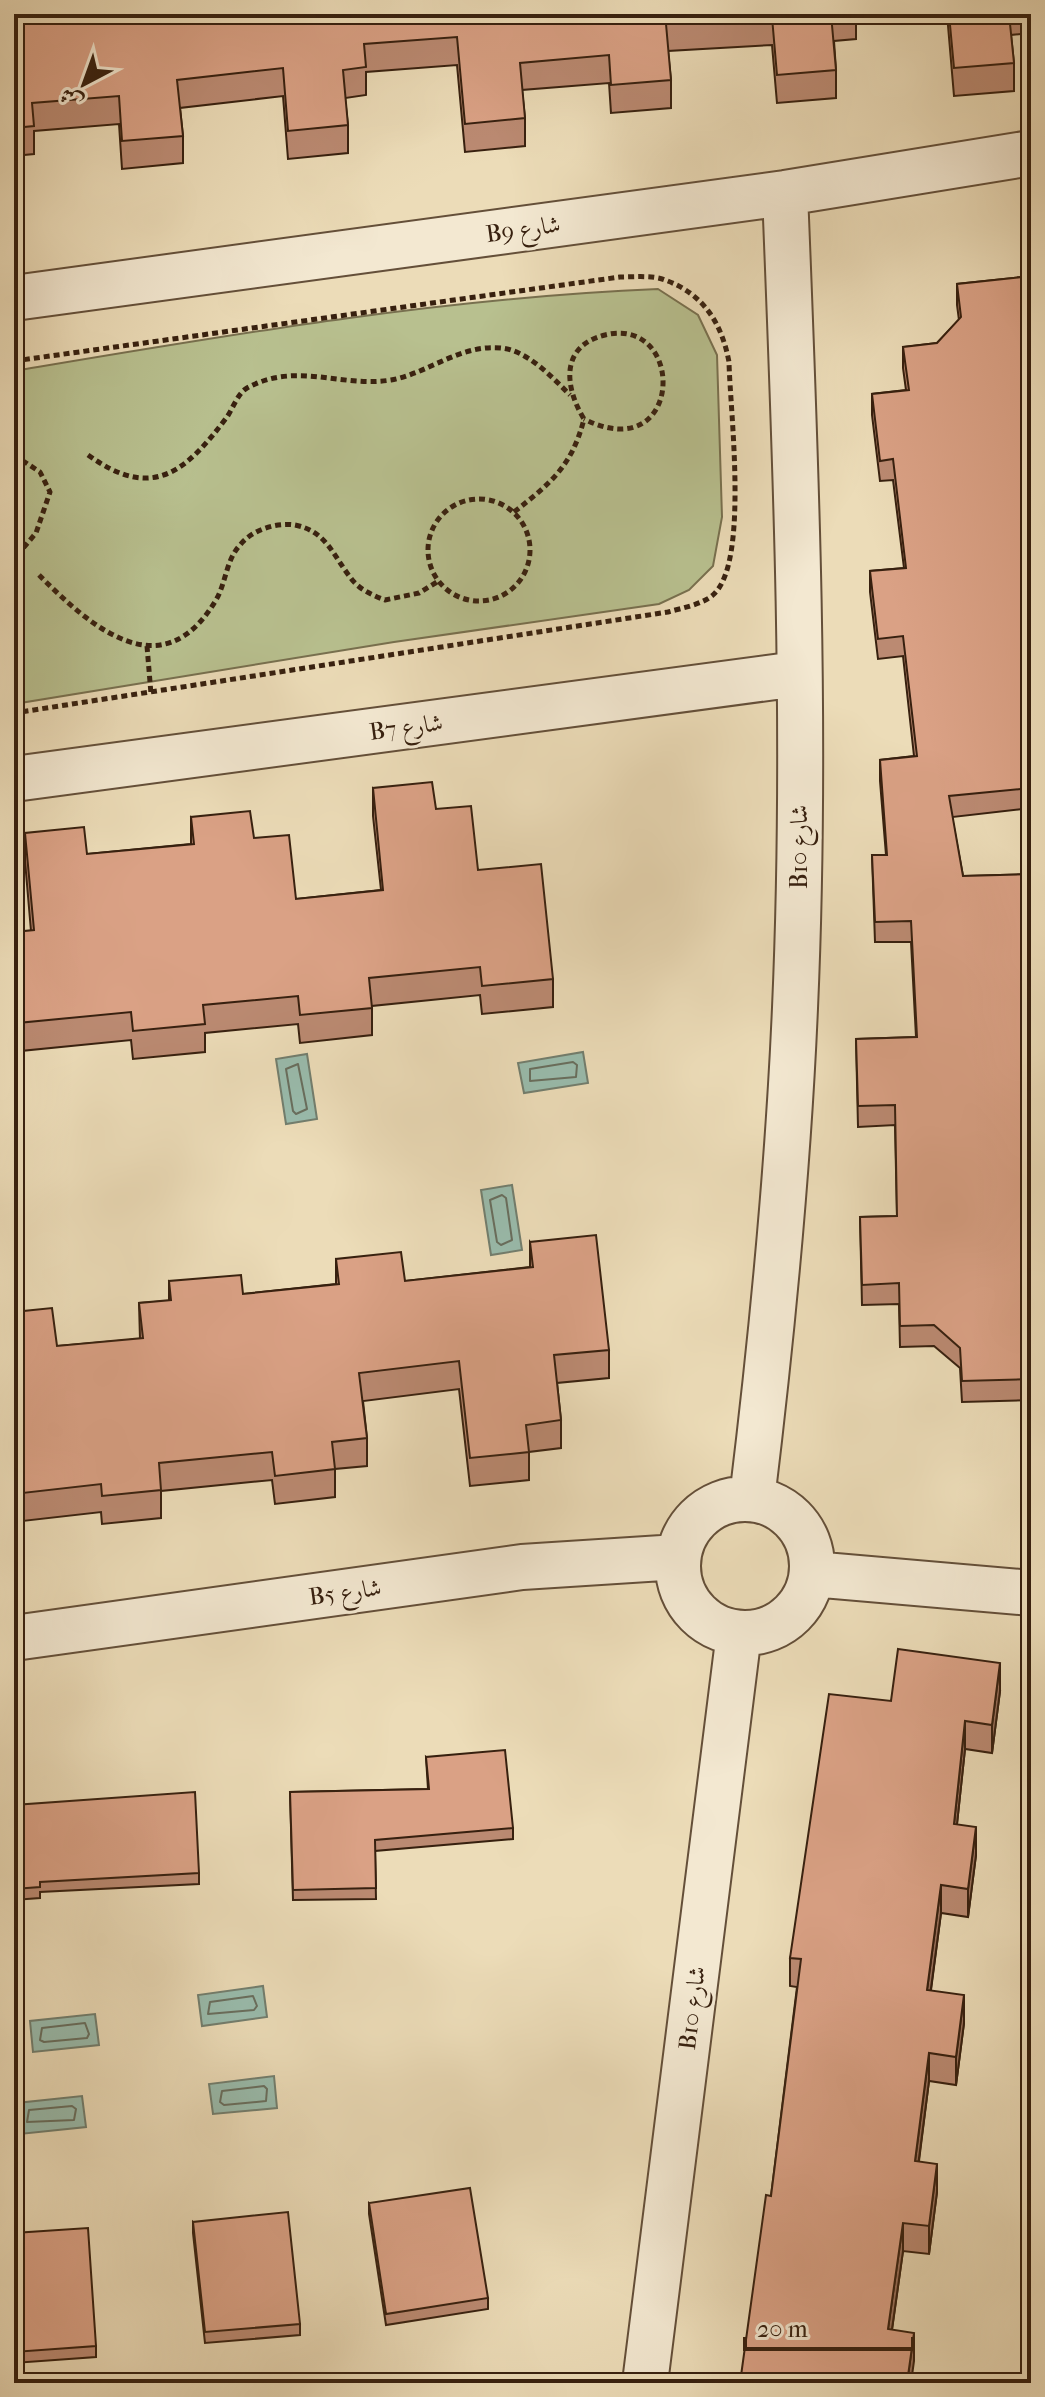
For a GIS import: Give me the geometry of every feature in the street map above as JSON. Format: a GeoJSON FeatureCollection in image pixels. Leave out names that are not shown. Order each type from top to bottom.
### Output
{"type":"FeatureCollection","features":[{"type":"Feature","properties":{"kind":"street","name":"B9 شارع"},"geometry":{"type":"LineString","coordinates":[[14,298],[785,193],[1031,153]]}},
{"type":"Feature","properties":{"kind":"street","name":"B10 شارع"},"geometry":{"type":"LineString","coordinates":[[752,1499],[773,1320],[796,1007],[800,846],[798,561],[785,193]]}},
{"type":"Feature","properties":{"kind":"street","name":"B7 شارع"},"geometry":{"type":"LineString","coordinates":[[14,779],[797,674]]}},
{"type":"Feature","properties":{"kind":"street"},"geometry":{"type":"LineString","coordinates":[[752,1499],[777,1507],[797,1523],[810,1548],[812,1574],[804,1598],[788,1618],[766,1630],[739,1633],[714,1625],[692,1608],[680,1584],[678,1557],[686,1532],[703,1512],[726,1501],[752,1499]]}},
{"type":"Feature","properties":{"kind":"street","name":"B5 شارع"},"geometry":{"type":"LineString","coordinates":[[14,1638],[522,1567],[678,1557]]}},
{"type":"Feature","properties":{"kind":"street"},"geometry":{"type":"LineString","coordinates":[[812,1574],[1031,1593]]}},
{"type":"Feature","properties":{"kind":"street","name":"B10 شارع"},"geometry":{"type":"LineString","coordinates":[[645,2383],[739,1633]]}},
{"type":"Feature","properties":{"kind":"path"},"geometry":{"type":"LineString","coordinates":[[14,361],[620,277],[664,279],[697,299],[714,315],[724,336],[729,362],[735,538],[728,570],[714,594],[668,612],[14,713]]}},
{"type":"Feature","properties":{"kind":"path"},"geometry":{"type":"LineString","coordinates":[[88,455],[113,473],[139,478],[166,476],[189,461],[211,439],[243,389],[267,379],[305,373],[358,381],[392,380],[477,349],[504,348],[530,360],[570,395],[584,419],[604,429],[626,430],[644,423],[657,410],[664,393],[665,375],[658,356],[644,342],[626,335],[606,334],[588,342],[575,357],[568,375],[570,395]]}},
{"type":"Feature","properties":{"kind":"path"},"geometry":{"type":"LineString","coordinates":[[514,512],[557,479],[580,437],[584,419]]}},
{"type":"Feature","properties":{"kind":"path"},"geometry":{"type":"LineString","coordinates":[[14,455],[40,472],[50,492],[36,533],[14,559]]}},
{"type":"Feature","properties":{"kind":"path"},"geometry":{"type":"LineString","coordinates":[[471,499],[494,500],[514,512],[527,531],[531,553],[525,576],[509,593],[488,602],[465,600],[437,582],[428,547],[434,524],[450,508],[471,499]]}},
{"type":"Feature","properties":{"kind":"path"},"geometry":{"type":"LineString","coordinates":[[39,575],[90,623],[117,640],[147,646],[176,639],[201,622],[218,598],[239,545],[255,532],[273,525],[293,525],[312,531],[328,543],[351,579],[385,600],[419,593],[437,582]]}},
{"type":"Feature","properties":{"kind":"path"},"geometry":{"type":"LineString","coordinates":[[147,646],[151,694]]}},
{"type":"Feature","properties":{"kind":"green space"},"geometry":{"type":"Polygon","coordinates":[[[658,289],[698,315],[717,355],[722,517],[713,566],[689,590],[659,604],[394,642],[14,704],[14,371],[415,309],[658,289]]]}},
{"type":"Feature","properties":{"kind":"water"},"geometry":{"type":"Polygon","coordinates":[[[583,1052],[588,1083],[524,1093],[518,1063],[583,1052]]]}},
{"type":"Feature","properties":{"kind":"water"},"geometry":{"type":"Polygon","coordinates":[[[307,1054],[317,1119],[286,1124],[276,1059],[307,1054]]]}},
{"type":"Feature","properties":{"kind":"water"},"geometry":{"type":"Polygon","coordinates":[[[512,1185],[522,1250],[491,1255],[481,1190],[512,1185]]]}},
{"type":"Feature","properties":{"kind":"water"},"geometry":{"type":"Polygon","coordinates":[[[263,1986],[267,2017],[202,2026],[198,1995],[263,1986]]]}},
{"type":"Feature","properties":{"kind":"water"},"geometry":{"type":"Polygon","coordinates":[[[95,2014],[99,2045],[33,2052],[30,2021],[95,2014]]]}},
{"type":"Feature","properties":{"kind":"water"},"geometry":{"type":"Polygon","coordinates":[[[274,2076],[277,2108],[213,2114],[209,2084],[274,2076]]]}},
{"type":"Feature","properties":{"kind":"water"},"geometry":{"type":"Polygon","coordinates":[[[82,2096],[86,2127],[20,2134],[17,2103],[82,2096]]]}},
{"type":"Feature","properties":{"kind":"building"},"geometry":{"type":"Polygon","coordinates":[[[14,14],[831,14],[836,70],[777,75],[772,17],[666,24],[671,80],[611,85],[609,55],[520,63],[525,118],[465,124],[457,37],[364,44],[366,67],[343,70],[348,125],[288,131],[283,68],[177,80],[183,136],[122,141],[119,96],[32,103],[34,126],[14,128],[14,14]]]}},
{"type":"Feature","properties":{"kind":"building"},"geometry":{"type":"Polygon","coordinates":[[[949,14],[1009,14],[1014,63],[954,68],[949,14]]]}},
{"type":"Feature","properties":{"kind":"building"},"geometry":{"type":"Polygon","coordinates":[[[1031,276],[1031,788],[949,796],[963,876],[1031,874],[1031,1379],[962,1381],[960,1348],[934,1325],[900,1326],[899,1283],[862,1285],[860,1217],[897,1216],[895,1105],[858,1106],[856,1039],[917,1037],[911,921],[875,922],[872,855],[887,855],[880,760],[917,756],[903,636],[878,639],[870,571],[906,568],[893,459],[880,461],[872,394],[909,390],[903,347],[937,343],[961,317],[957,284],[1031,276]]]}},
{"type":"Feature","properties":{"kind":"building"},"geometry":{"type":"Polygon","coordinates":[[[432,782],[436,809],[471,806],[478,870],[541,864],[553,979],[482,986],[480,967],[369,978],[372,1008],[300,1015],[298,996],[203,1005],[205,1024],[133,1031],[131,1012],[18,1023],[21,1048],[14,1049],[14,932],[34,930],[25,833],[84,827],[87,854],[194,844],[191,817],[250,811],[254,838],[289,835],[296,899],[383,890],[373,788],[432,782]]]}},
{"type":"Feature","properties":{"kind":"building"},"geometry":{"type":"Polygon","coordinates":[[[596,1235],[609,1350],[554,1355],[561,1420],[526,1425],[529,1452],[470,1458],[459,1361],[359,1373],[367,1438],[332,1442],[335,1469],[275,1476],[272,1452],[159,1463],[161,1490],[102,1496],[101,1484],[14,1494],[14,1312],[52,1308],[57,1346],[143,1338],[139,1303],[171,1300],[169,1281],[241,1275],[243,1294],[339,1284],[336,1259],[401,1252],[405,1281],[533,1267],[530,1242],[596,1235]]]}},
{"type":"Feature","properties":{"kind":"building"},"geometry":{"type":"Polygon","coordinates":[[[898,1649],[1000,1663],[992,1725],[965,1721],[954,1824],[976,1827],[968,1889],[941,1885],[927,1990],[964,1995],[956,2057],[929,2053],[915,2161],[937,2164],[929,2226],[903,2223],[888,2329],[914,2333],[907,2383],[740,2383],[766,2195],[771,2196],[801,1959],[790,1958],[829,1694],[891,1701],[898,1649]]]}},
{"type":"Feature","properties":{"kind":"building"},"geometry":{"type":"Polygon","coordinates":[[[505,1750],[513,1828],[375,1840],[376,1888],[293,1890],[290,1792],[429,1789],[426,1757],[505,1750]]]}},
{"type":"Feature","properties":{"kind":"building"},"geometry":{"type":"Polygon","coordinates":[[[195,1792],[199,1873],[40,1882],[40,1887],[14,1889],[14,1805],[195,1792]]]}},
{"type":"Feature","properties":{"kind":"building"},"geometry":{"type":"Polygon","coordinates":[[[470,2188],[488,2298],[386,2314],[369,2203],[470,2188]]]}},
{"type":"Feature","properties":{"kind":"building"},"geometry":{"type":"Polygon","coordinates":[[[288,2212],[300,2324],[205,2332],[193,2222],[288,2212]]]}},
{"type":"Feature","properties":{"kind":"building"},"geometry":{"type":"Polygon","coordinates":[[[88,2228],[96,2346],[14,2352],[14,2233],[88,2228]]]}}]}
